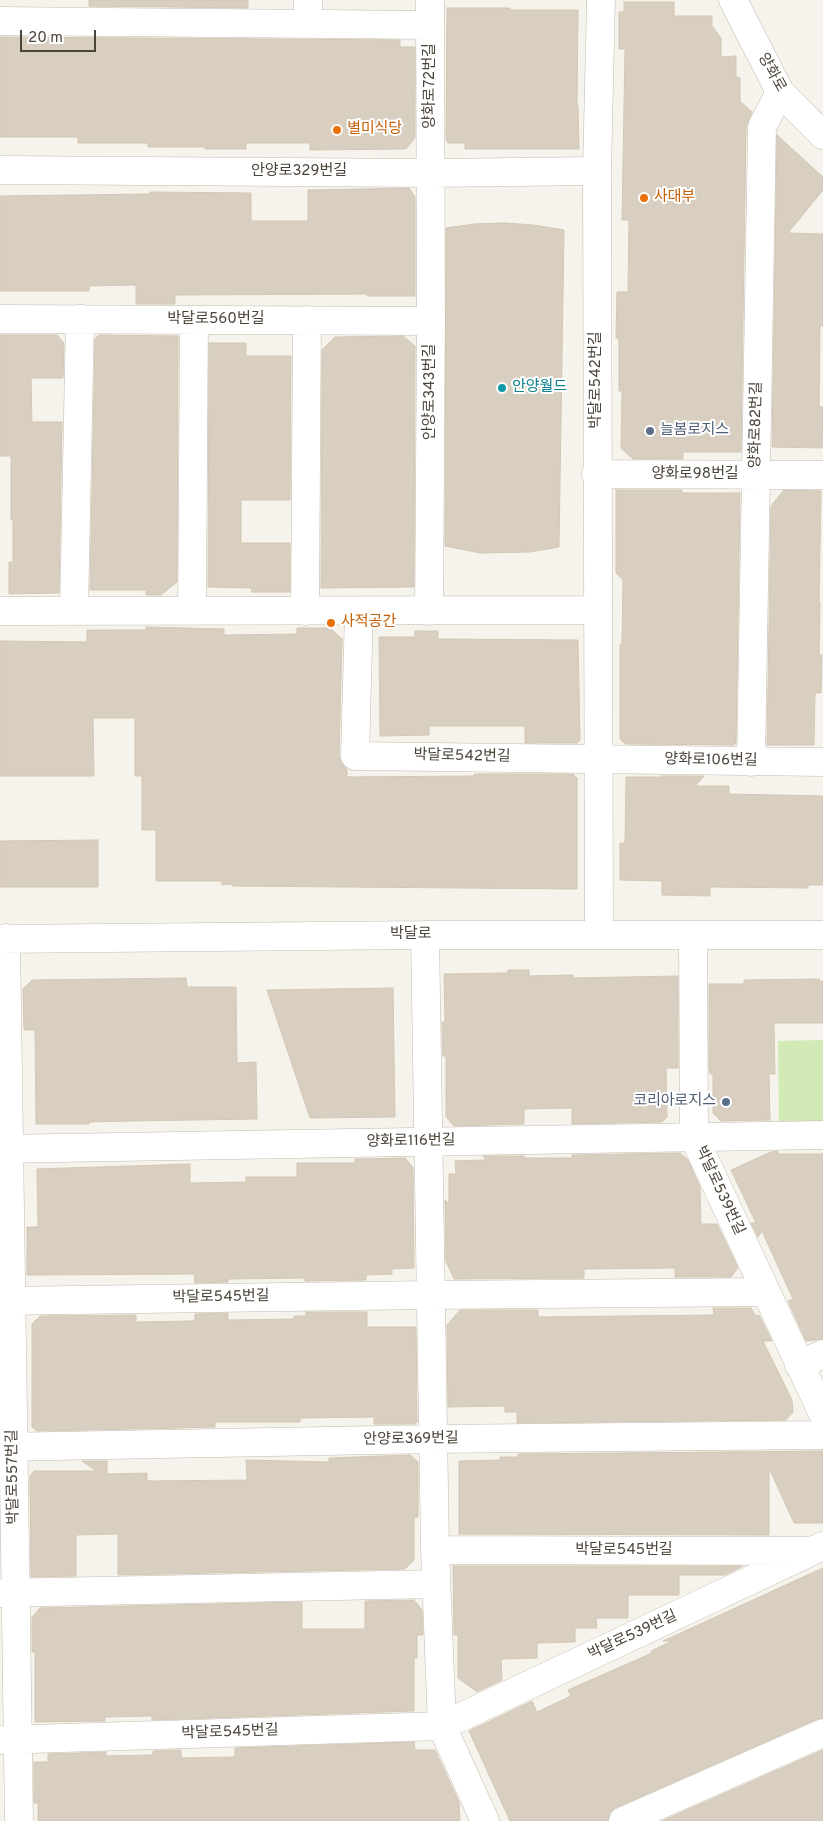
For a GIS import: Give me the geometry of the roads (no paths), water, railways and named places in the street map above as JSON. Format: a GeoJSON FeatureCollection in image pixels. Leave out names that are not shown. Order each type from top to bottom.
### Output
{"type":"FeatureCollection","features":[{"type":"Feature","properties":{"kind":"street","name":"박달로542번길"},"geometry":{"type":"LineString","coordinates":[[599,934],[596,474],[597,171],[601,0]]}},
{"type":"Feature","properties":{"kind":"street","name":"양화로"},"geometry":{"type":"LineString","coordinates":[[733,0],[780,92],[823,135]]}},
{"type":"Feature","properties":{"kind":"street"},"geometry":{"type":"LineString","coordinates":[[0,21],[77,11],[430,12]]}},
{"type":"Feature","properties":{"kind":"street","name":"양화로72번길"},"geometry":{"type":"LineString","coordinates":[[430,12],[431,173]]}},
{"type":"Feature","properties":{"kind":"street","name":"양화로82번길"},"geometry":{"type":"LineString","coordinates":[[751,762],[762,126],[780,92]]}},
{"type":"Feature","properties":{"kind":"street","name":"안양로329번길"},"geometry":{"type":"LineString","coordinates":[[0,170],[431,173],[597,171]]}},
{"type":"Feature","properties":{"kind":"street","name":"안양로343번길"},"geometry":{"type":"LineString","coordinates":[[429,611],[431,173]]}},
{"type":"Feature","properties":{"kind":"street","name":"박달로560번길"},"geometry":{"type":"LineString","coordinates":[[0,319],[431,321]]}},
{"type":"Feature","properties":{"kind":"street"},"geometry":{"type":"LineString","coordinates":[[74,611],[80,319]]}},
{"type":"Feature","properties":{"kind":"street"},"geometry":{"type":"LineString","coordinates":[[192,611],[194,320]]}},
{"type":"Feature","properties":{"kind":"street"},"geometry":{"type":"LineString","coordinates":[[305,611],[307,320]]}},
{"type":"Feature","properties":{"kind":"street","name":"양화로98번길"},"geometry":{"type":"LineString","coordinates":[[596,474],[823,476]]}},
{"type":"Feature","properties":{"kind":"street"},"geometry":{"type":"LineString","coordinates":[[0,611],[597,610]]}},
{"type":"Feature","properties":{"kind":"street","name":"박달로542번길"},"geometry":{"type":"LineString","coordinates":[[359,611],[355,756],[599,759]]}},
{"type":"Feature","properties":{"kind":"street","name":"양화로106번길"},"geometry":{"type":"LineString","coordinates":[[599,759],[823,762]]}},
{"type":"Feature","properties":{"kind":"street","name":"박달로"},"geometry":{"type":"LineString","coordinates":[[3,939],[599,934],[823,935]]}},
{"type":"Feature","properties":{"kind":"street"},"geometry":{"type":"LineString","coordinates":[[425,935],[435,1550],[442,1726],[485,1821]]}},
{"type":"Feature","properties":{"kind":"street","name":"박달로539번길"},"geometry":{"type":"LineString","coordinates":[[693,935],[694,1137],[766,1292],[811,1360],[823,1414]]}},
{"type":"Feature","properties":{"kind":"street","name":"박달로557번길"},"geometry":{"type":"LineString","coordinates":[[3,939],[9,1740],[19,1821]]}},
{"type":"Feature","properties":{"kind":"street","name":"양화로116번길"},"geometry":{"type":"LineString","coordinates":[[4,1149],[823,1135]]}},
{"type":"Feature","properties":{"kind":"street"},"geometry":{"type":"LineString","coordinates":[[430,1294],[766,1292]]}},
{"type":"Feature","properties":{"kind":"street","name":"박달로545번길"},"geometry":{"type":"LineString","coordinates":[[6,1301],[430,1294]]}},
{"type":"Feature","properties":{"kind":"street","name":"안양로369번길"},"geometry":{"type":"LineString","coordinates":[[7,1447],[433,1439],[823,1435]]}},
{"type":"Feature","properties":{"kind":"street","name":"박달로539번길"},"geometry":{"type":"LineString","coordinates":[[442,1726],[818,1549]]}},
{"type":"Feature","properties":{"kind":"street","name":"박달로545번길"},"geometry":{"type":"LineString","coordinates":[[435,1550],[818,1549]]}},
{"type":"Feature","properties":{"kind":"street"},"geometry":{"type":"LineString","coordinates":[[7,1592],[436,1584]]}},
{"type":"Feature","properties":{"kind":"street","name":"박달로545번길"},"geometry":{"type":"LineString","coordinates":[[9,1740],[442,1726]]}},
{"type":"Feature","properties":{"kind":"street"},"geometry":{"type":"LineString","coordinates":[[623,1821],[823,1733]]}},
{"type":"Feature","properties":{"kind":"place","name":"별미식당"},"geometry":{"type":"Point","coordinates":[337,130]}},
{"type":"Feature","properties":{"kind":"place","name":"사대부"},"geometry":{"type":"Point","coordinates":[644,198]}},
{"type":"Feature","properties":{"kind":"place","name":"안양월드"},"geometry":{"type":"Point","coordinates":[502,388]}},
{"type":"Feature","properties":{"kind":"place","name":"늘봄로지스"},"geometry":{"type":"Point","coordinates":[650,431]}},
{"type":"Feature","properties":{"kind":"place","name":"사적공간"},"geometry":{"type":"Point","coordinates":[331,623]}},
{"type":"Feature","properties":{"kind":"place","name":"코리아로지스"},"geometry":{"type":"Point","coordinates":[726,1102]}}]}
